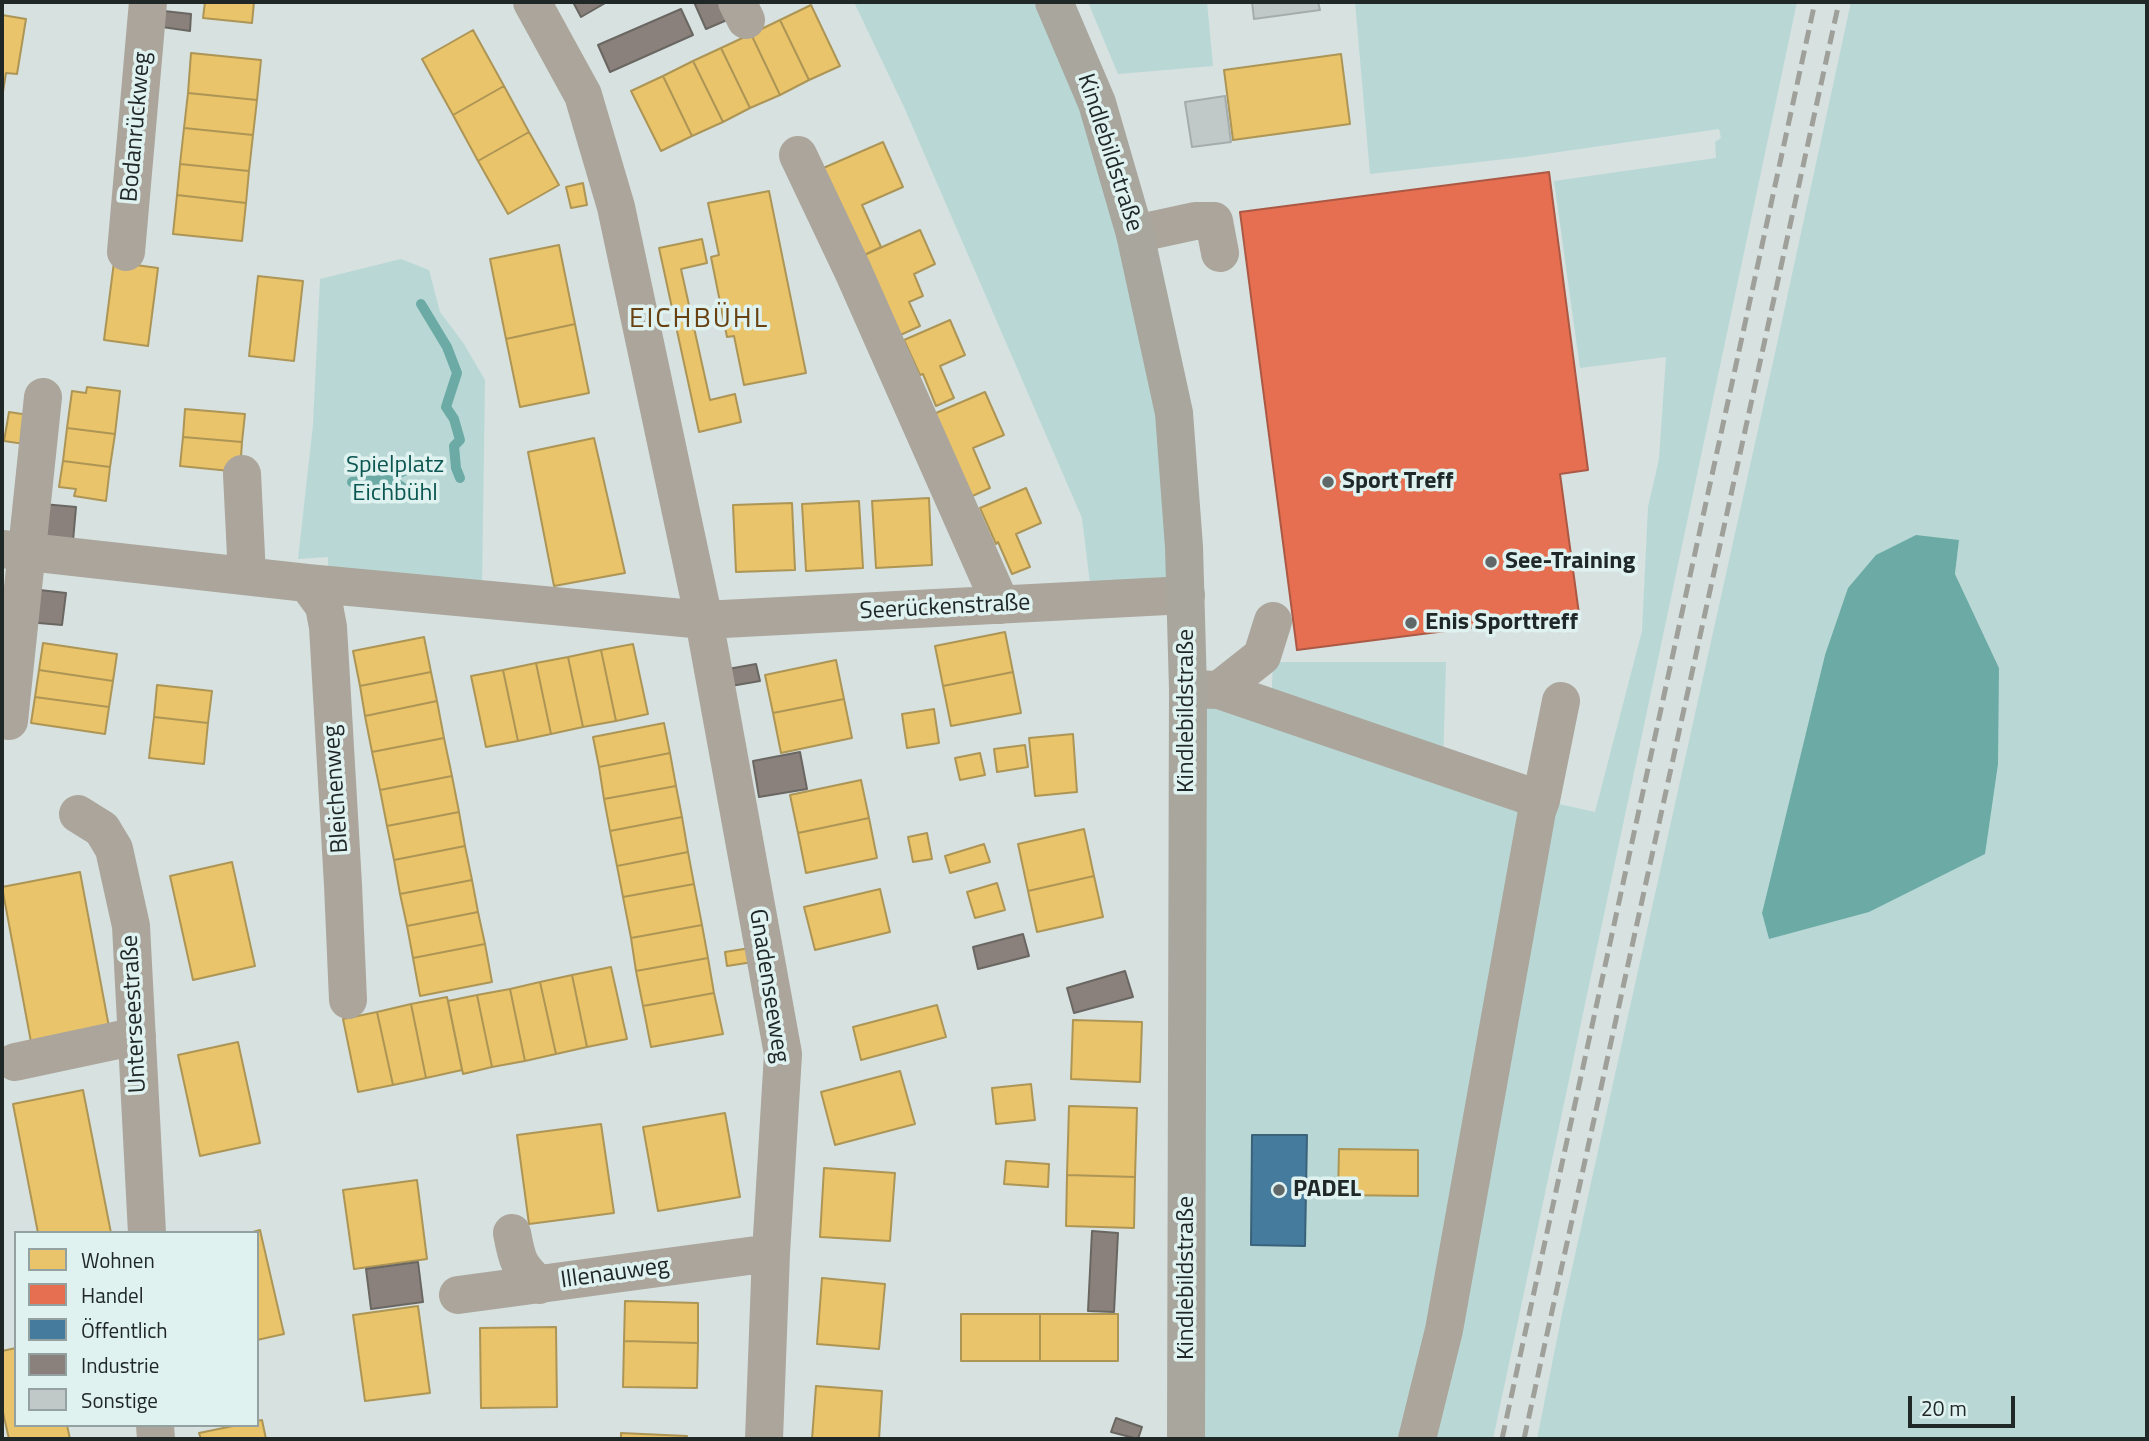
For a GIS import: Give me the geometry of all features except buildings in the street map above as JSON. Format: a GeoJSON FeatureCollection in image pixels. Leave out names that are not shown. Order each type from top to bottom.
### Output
{"type":"FeatureCollection","features":[{"type":"Feature","properties":{"kind":"main road","name":"Kindlebildstraße"},"geometry":{"type":"LineString","coordinates":[[1054,2],[1097,103],[1135,234],[1174,413],[1186,595],[1203,689],[1186,1439]]}},
{"type":"Feature","properties":{"kind":"street","name":"Bodanrückweg"},"geometry":{"type":"LineString","coordinates":[[126,253],[148,2]]}},
{"type":"Feature","properties":{"kind":"street","name":"Gnadenseeweg"},"geometry":{"type":"LineString","coordinates":[[532,2],[583,95],[616,207],[704,620],[783,1054],[771,1253],[764,1439]]}},
{"type":"Feature","properties":{"kind":"street"},"geometry":{"type":"LineString","coordinates":[[798,155],[853,271],[1001,605]]}},
{"type":"Feature","properties":{"kind":"street"},"geometry":{"type":"LineString","coordinates":[[1135,234],[1195,220],[1214,222],[1220,253]]}},
{"type":"Feature","properties":{"kind":"street"},"geometry":{"type":"LineString","coordinates":[[9,720],[15,550],[43,397]]}},
{"type":"Feature","properties":{"kind":"street"},"geometry":{"type":"LineString","coordinates":[[242,474],[247,576]]}},
{"type":"Feature","properties":{"kind":"street"},"geometry":{"type":"LineString","coordinates":[[15,550],[307,583],[704,620]]}},
{"type":"Feature","properties":{"kind":"street","name":"Bleichenweg"},"geometry":{"type":"LineString","coordinates":[[307,583],[324,606],[328,626],[348,1000]]}},
{"type":"Feature","properties":{"kind":"street","name":"Seerückenstraße"},"geometry":{"type":"LineString","coordinates":[[704,620],[1186,595]]}},
{"type":"Feature","properties":{"kind":"street"},"geometry":{"type":"LineString","coordinates":[[1203,689],[1262,656],[1273,621]]}},
{"type":"Feature","properties":{"kind":"street"},"geometry":{"type":"LineString","coordinates":[[1203,689],[1541,800]]}},
{"type":"Feature","properties":{"kind":"street"},"geometry":{"type":"LineString","coordinates":[[1416,1439],[1444,1330],[1537,811],[1561,701]]}},
{"type":"Feature","properties":{"kind":"street","name":"Unterseestraße"},"geometry":{"type":"LineString","coordinates":[[78,814],[102,828],[114,849],[131,926],[147,1231]]}},
{"type":"Feature","properties":{"kind":"street"},"geometry":{"type":"LineString","coordinates":[[15,1062],[137,1036]]}},
{"type":"Feature","properties":{"kind":"street"},"geometry":{"type":"LineString","coordinates":[[512,1233],[516,1256],[522,1269],[538,1284]]}},
{"type":"Feature","properties":{"kind":"street","name":"Illenauweg"},"geometry":{"type":"LineString","coordinates":[[458,1295],[771,1253]]}},
{"type":"Feature","properties":{"kind":"green space"},"geometry":{"type":"Polygon","coordinates":[[[854,2],[1053,2],[1135,234],[1186,595],[1092,600],[1082,518],[904,107],[854,2]]]}},
{"type":"Feature","properties":{"kind":"green space"},"geometry":{"type":"Polygon","coordinates":[[[1088,2],[1207,2],[1213,66],[1118,74],[1088,2]]]}},
{"type":"Feature","properties":{"kind":"green space"},"geometry":{"type":"Polygon","coordinates":[[[1355,2],[1797,2],[1493,1439],[1186,1439],[1188,689],[1271,707],[1273,662],[1446,662],[1443,766],[1541,800],[1595,812],[1642,631],[1648,507],[1659,459],[1666,357],[1580,368],[1554,181],[1716,158],[1715,142],[1721,138],[1719,129],[1524,157],[1370,174],[1355,2]]]}},
{"type":"Feature","properties":{"kind":"green space"},"geometry":{"type":"Polygon","coordinates":[[[1851,2],[2147,2],[2147,1439],[1537,1439],[1563,1309],[1851,2]],[[1959,540],[1825,655],[1762,913],[1769,939],[1999,668],[1955,574],[1959,540]]]}},
{"type":"Feature","properties":{"kind":"green space","name":"Spielplatz Eichbühl"},"geometry":{"type":"Polygon","coordinates":[[[401,259],[429,270],[440,312],[464,344],[485,380],[482,586],[328,569],[328,557],[298,559],[313,425],[320,279],[401,259]]]}},
{"type":"Feature","properties":{"kind":"water"},"geometry":{"type":"Polygon","coordinates":[[[1916,535],[1959,540],[1955,574],[1999,668],[1998,764],[1985,854],[1869,912],[1769,939],[1762,913],[1825,655],[1848,588],[1876,555],[1916,535]]]}},
{"type":"Feature","properties":{"kind":"waterway"},"geometry":{"type":"LineString","coordinates":[[421,304],[447,347],[457,373],[446,407],[454,419],[460,440],[454,446],[460,478]]}},
{"type":"Feature","properties":{"kind":"waterway"},"geometry":{"type":"LineString","coordinates":[[352,482],[385,480],[410,468]]}},
{"type":"Feature","properties":{"kind":"waterway"},"geometry":{"type":"LineString","coordinates":[[388,478],[402,487]]}},
{"type":"Feature","properties":{"kind":"railway"},"geometry":{"type":"LineString","coordinates":[[1502,1439],[1815,2]]}},
{"type":"Feature","properties":{"kind":"railway"},"geometry":{"type":"LineString","coordinates":[[1524,1439],[1839,2]]}},
{"type":"Feature","properties":{"kind":"place","name":"Sport Treff"},"geometry":{"type":"Point","coordinates":[1328,482]}},
{"type":"Feature","properties":{"kind":"place","name":"See-Training"},"geometry":{"type":"Point","coordinates":[1491,562]}},
{"type":"Feature","properties":{"kind":"place","name":"Enis Sporttreff"},"geometry":{"type":"Point","coordinates":[1411,623]}},
{"type":"Feature","properties":{"kind":"place","name":"PADEL"},"geometry":{"type":"Point","coordinates":[1279,1190]}},
{"type":"Feature","properties":{"kind":"district","name":"EICHBÜHL"},"geometry":{"type":"Point","coordinates":[699,320]}}]}
